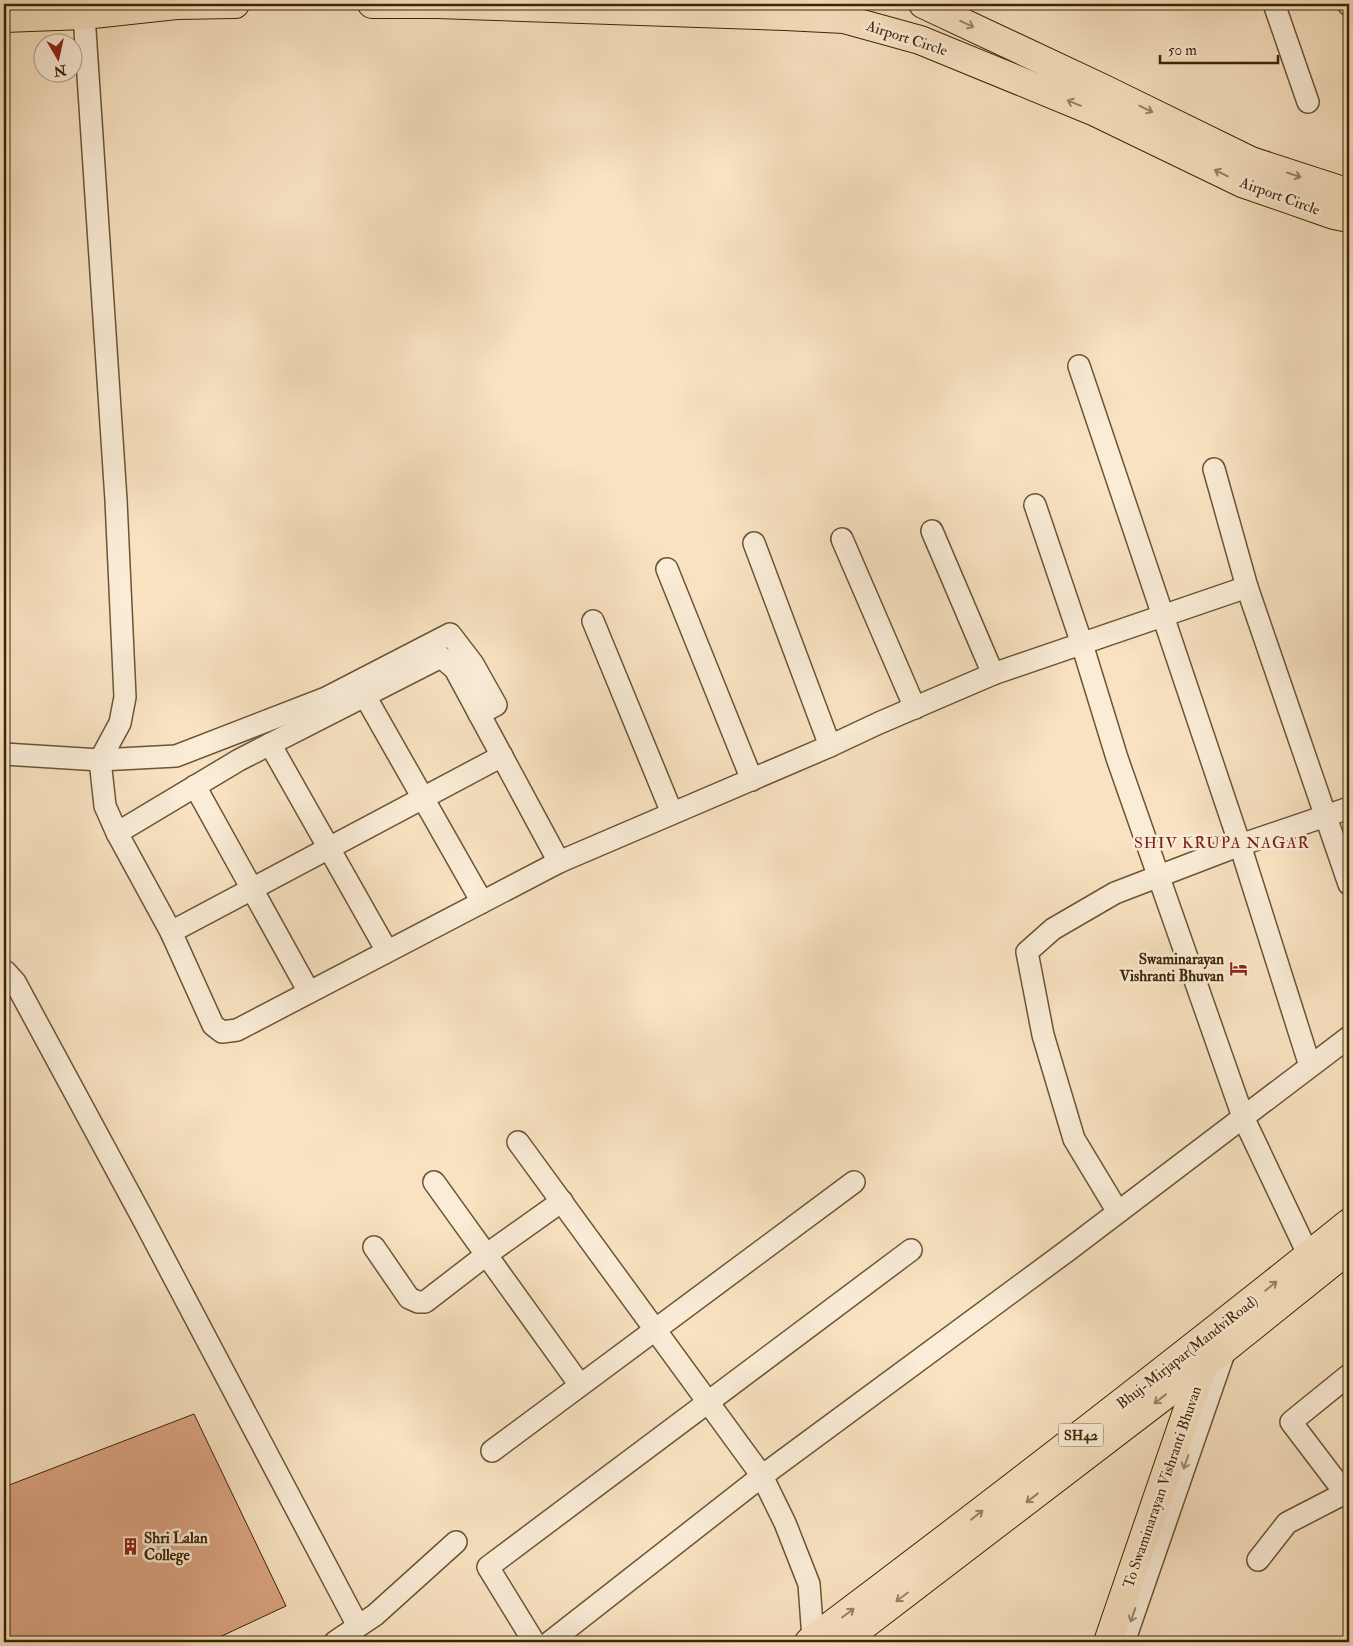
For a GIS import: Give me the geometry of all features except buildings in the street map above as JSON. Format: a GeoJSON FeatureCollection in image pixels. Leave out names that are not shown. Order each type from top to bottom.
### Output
{"type":"FeatureCollection","features":[{"type":"Feature","properties":{"kind":"main road"},"geometry":{"type":"LineString","coordinates":[[4,18],[84,15],[176,5],[235,4]]}},
{"type":"Feature","properties":{"kind":"main road","name":"Airport Circle"},"geometry":{"type":"LineString","coordinates":[[372,4],[437,4],[844,19],[920,40],[1093,111],[1242,184],[1349,218]]}},
{"type":"Feature","properties":{"kind":"main road","name":"Airport Circle"},"geometry":{"type":"LineString","coordinates":[[923,4],[1251,161],[1349,193]]}},
{"type":"Feature","properties":{"kind":"main road","name":"Bhuj-Mirjapar(MandviRoad)"},"geometry":{"type":"LineString","coordinates":[[842,1642],[1203,1366],[1219,1340],[1308,1256],[1349,1223]]}},
{"type":"Feature","properties":{"kind":"main road","name":"Bhuj-Mirjapar(MandviRoad)"},"geometry":{"type":"LineString","coordinates":[[811,1641],[950,1536],[1219,1340],[1349,1249]]}},
{"type":"Feature","properties":{"kind":"main road","name":"To Swaminarayan Vishranti Bhuvan"},"geometry":{"type":"LineString","coordinates":[[1108,1642],[1203,1366]]}},
{"type":"Feature","properties":{"kind":"street"},"geometry":{"type":"LineString","coordinates":[[1274,4],[1308,102]]}},
{"type":"Feature","properties":{"kind":"street"},"geometry":{"type":"LineString","coordinates":[[84,15],[116,500],[125,697],[120,723],[100,760],[105,806],[117,833],[172,932],[213,1025],[222,1032],[237,1030],[559,862],[752,780],[879,723],[993,674],[1247,587]]}},
{"type":"Feature","properties":{"kind":"street"},"geometry":{"type":"LineString","coordinates":[[1078,366],[1240,845],[1310,1066]]}},
{"type":"Feature","properties":{"kind":"street"},"geometry":{"type":"LineString","coordinates":[[1214,469],[1247,587],[1349,884]]}},
{"type":"Feature","properties":{"kind":"street"},"geometry":{"type":"LineString","coordinates":[[1035,505],[1082,644],[1116,758],[1243,1117],[1308,1256]]}},
{"type":"Feature","properties":{"kind":"street"},"geometry":{"type":"LineString","coordinates":[[932,531],[993,674]]}},
{"type":"Feature","properties":{"kind":"street"},"geometry":{"type":"LineString","coordinates":[[842,539],[915,708]]}},
{"type":"Feature","properties":{"kind":"street"},"geometry":{"type":"LineString","coordinates":[[754,543],[830,746]]}},
{"type":"Feature","properties":{"kind":"street"},"geometry":{"type":"LineString","coordinates":[[667,569],[752,780]]}},
{"type":"Feature","properties":{"kind":"street"},"geometry":{"type":"LineString","coordinates":[[593,621],[672,813]]}},
{"type":"Feature","properties":{"kind":"street"},"geometry":{"type":"LineString","coordinates":[[4,754],[100,760],[176,756],[326,698],[450,634],[473,664],[496,705],[479,714]]}},
{"type":"Feature","properties":{"kind":"street"},"geometry":{"type":"LineString","coordinates":[[117,833],[239,760],[441,657],[455,669],[559,862]]}},
{"type":"Feature","properties":{"kind":"street"},"geometry":{"type":"LineString","coordinates":[[365,696],[482,902]]}},
{"type":"Feature","properties":{"kind":"street"},"geometry":{"type":"LineString","coordinates":[[270,744],[387,951]]}},
{"type":"Feature","properties":{"kind":"street"},"geometry":{"type":"LineString","coordinates":[[172,932],[502,756]]}},
{"type":"Feature","properties":{"kind":"street"},"geometry":{"type":"LineString","coordinates":[[195,786],[309,992]]}},
{"type":"Feature","properties":{"kind":"street"},"geometry":{"type":"LineString","coordinates":[[1118,1212],[1074,1139],[1043,1035],[1027,952],[1053,929],[1115,893],[1240,845],[1349,808]]}},
{"type":"Feature","properties":{"kind":"street"},"geometry":{"type":"LineString","coordinates":[[4,972],[15,982],[86,1113],[358,1626]]}},
{"type":"Feature","properties":{"kind":"street"},"geometry":{"type":"LineString","coordinates":[[550,1642],[762,1476],[1118,1212],[1349,1037]]}},
{"type":"Feature","properties":{"kind":"street"},"geometry":{"type":"LineString","coordinates":[[518,1142],[762,1476],[785,1523],[809,1584],[811,1641]]}},
{"type":"Feature","properties":{"kind":"street"},"geometry":{"type":"LineString","coordinates":[[434,1182],[580,1385]]}},
{"type":"Feature","properties":{"kind":"street"},"geometry":{"type":"LineString","coordinates":[[492,1451],[854,1182]]}},
{"type":"Feature","properties":{"kind":"street"},"geometry":{"type":"LineString","coordinates":[[374,1247],[408,1298],[418,1302],[425,1302],[486,1255],[562,1201]]}},
{"type":"Feature","properties":{"kind":"street"},"geometry":{"type":"LineString","coordinates":[[534,1642],[488,1567],[911,1250]]}},
{"type":"Feature","properties":{"kind":"street"},"geometry":{"type":"LineString","coordinates":[[1124,1642],[1219,1340]]}},
{"type":"Feature","properties":{"kind":"street"},"geometry":{"type":"LineString","coordinates":[[1258,1560],[1287,1523],[1347,1493],[1291,1422],[1349,1375]]}},
{"type":"Feature","properties":{"kind":"street"},"geometry":{"type":"LineString","coordinates":[[335,1642],[375,1615],[456,1542]]}},
{"type":"Feature","properties":{"kind":"place","name":"Swaminarayan Vishranti Bhuvan"},"geometry":{"type":"Point","coordinates":[1238,968]}},
{"type":"Feature","properties":{"kind":"place","name":"Shri Lalan College"},"geometry":{"type":"Point","coordinates":[130,1547]}},
{"type":"Feature","properties":{"kind":"district","name":"SHIV KRUPA NAGAR"},"geometry":{"type":"Point","coordinates":[1222,842]}}]}
